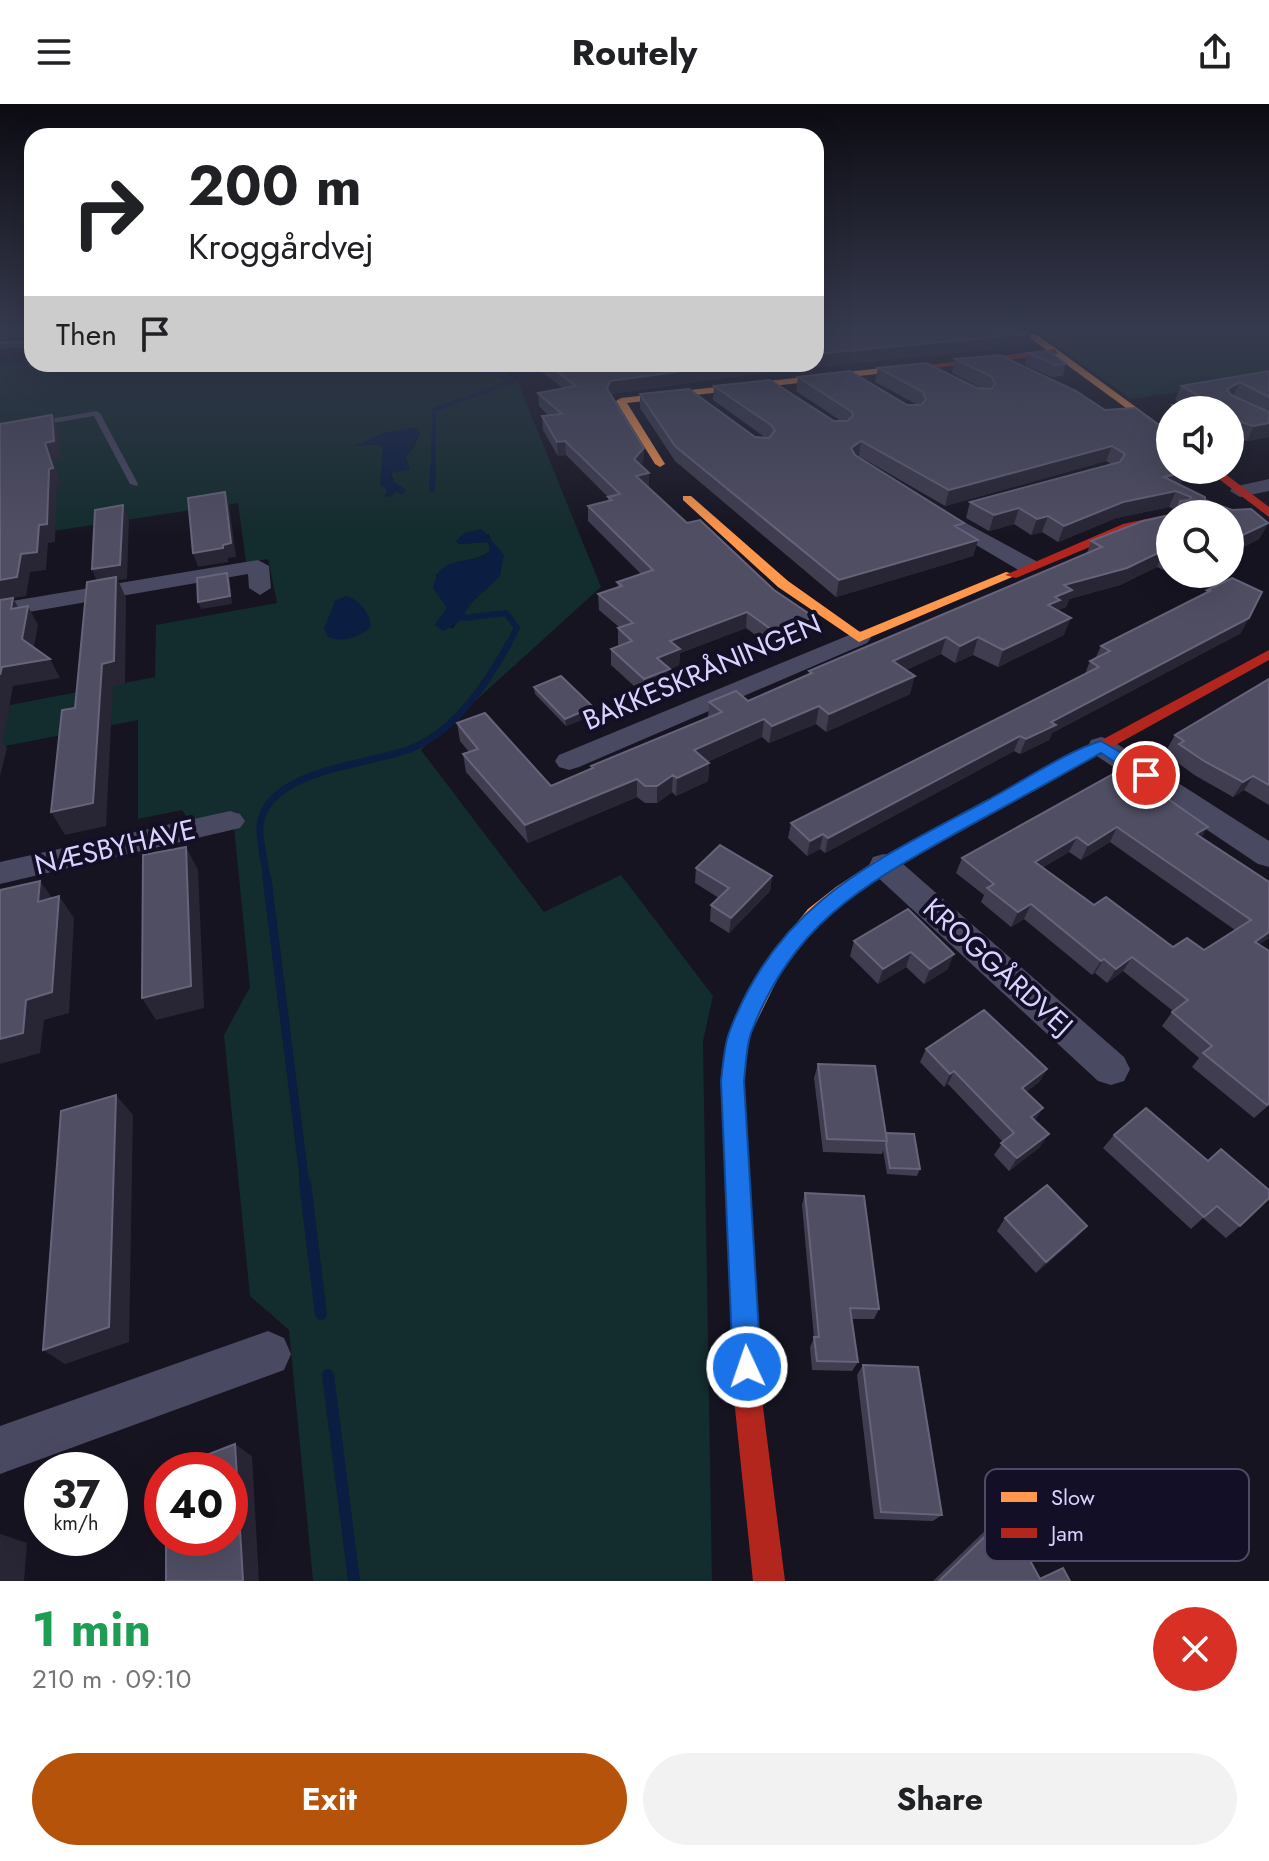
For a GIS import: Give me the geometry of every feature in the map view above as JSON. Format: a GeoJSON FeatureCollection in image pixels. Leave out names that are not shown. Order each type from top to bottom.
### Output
{"type":"FeatureCollection","features":[{"type":"Feature","properties":{"kind":"street"},"geometry":{"type":"LineString","coordinates":[[637,399],[621,401],[660,464]]}},
{"type":"Feature","properties":{"kind":"street"},"geometry":{"type":"LineString","coordinates":[[698,399],[713,410]]}},
{"type":"Feature","properties":{"kind":"street"},"geometry":{"type":"LineString","coordinates":[[1118,399],[1156,427]]}},
{"type":"Feature","properties":{"kind":"street"},"geometry":{"type":"LineString","coordinates":[[1231,484],[1266,511]]}},
{"type":"Feature","properties":{"kind":"street"},"geometry":{"type":"LineString","coordinates":[[1240,491],[1269,485]]}},
{"type":"Feature","properties":{"kind":"street","name":"BAKKESKRÅNINGEN"},"geometry":{"type":"LineString","coordinates":[[687,498],[783,584],[859,638]]}},
{"type":"Feature","properties":{"kind":"street"},"geometry":{"type":"LineString","coordinates":[[918,501],[1028,566]]}},
{"type":"Feature","properties":{"kind":"street"},"geometry":{"type":"LineString","coordinates":[[941,516],[971,508]]}},
{"type":"Feature","properties":{"kind":"street"},"geometry":{"type":"LineString","coordinates":[[1244,511],[1266,511]]}},
{"type":"Feature","properties":{"kind":"street","name":"BAKKESKRÅNINGEN"},"geometry":{"type":"LineString","coordinates":[[569,761],[1028,566],[1127,527],[1156,521]]}},
{"type":"Feature","properties":{"kind":"street"},"geometry":{"type":"LineString","coordinates":[[0,610],[258,566],[260,588]]}},
{"type":"Feature","properties":{"kind":"street"},"geometry":{"type":"LineString","coordinates":[[769,1581],[748,1399],[732,1081],[739,1035],[773,967],[815,914],[884,865],[1268,657]]}},
{"type":"Feature","properties":{"kind":"street"},"geometry":{"type":"LineString","coordinates":[[1101,746],[1269,856]]}},
{"type":"Feature","properties":{"kind":"street","name":"NÆSBYHAVE"},"geometry":{"type":"LineString","coordinates":[[0,873],[230,821]]}},
{"type":"Feature","properties":{"kind":"street","name":"KROGGÅRDVEJ"},"geometry":{"type":"LineString","coordinates":[[884,865],[1111,1069]]}},
{"type":"Feature","properties":{"kind":"street"},"geometry":{"type":"LineString","coordinates":[[0,1450],[268,1354]]}},
{"type":"Feature","properties":{"kind":"lane"},"geometry":{"type":"LineString","coordinates":[[0,430],[96,413],[134,484]]}},
{"type":"Feature","properties":{"kind":"green space"},"geometry":{"type":"Polygon","coordinates":[[[0,399],[525,399],[601,587],[421,750],[544,912],[621,875],[713,996],[703,1041],[712,1581],[313,1581],[289,1330],[250,1296],[224,1035],[250,987],[234,827],[237,812],[189,820],[182,810],[138,819],[138,720],[0,747],[0,707],[155,677],[156,625],[277,603],[268,559],[246,562],[238,503],[0,539],[0,399]],[[420,433],[356,446],[378,444],[383,447],[382,471],[388,490],[385,495],[389,497],[396,491],[391,472],[413,448],[420,433]],[[489,534],[458,544],[488,542],[490,551],[448,566],[436,576],[447,608],[435,625],[453,628],[472,602],[500,576],[489,534]]]}},
{"type":"Feature","properties":{"kind":"water"},"geometry":{"type":"Polygon","coordinates":[[[416,427],[420,433],[406,457],[410,469],[391,473],[391,479],[406,490],[402,495],[396,491],[392,493],[393,497],[385,495],[388,490],[380,485],[383,447],[377,444],[355,446],[386,432],[416,427]]]}},
{"type":"Feature","properties":{"kind":"water"},"geometry":{"type":"Polygon","coordinates":[[[482,529],[504,555],[500,576],[472,602],[459,622],[443,631],[435,625],[447,608],[433,588],[437,576],[449,564],[490,552],[488,542],[458,544],[456,541],[464,533],[482,529]]]}},
{"type":"Feature","properties":{"kind":"water"},"geometry":{"type":"Polygon","coordinates":[[[346,596],[363,608],[371,627],[351,638],[328,637],[324,629],[335,601],[346,596]]]}},
{"type":"Feature","properties":{"kind":"building"},"geometry":{"type":"Polygon","coordinates":[[[545,399],[613,399],[644,448],[634,459],[649,473],[636,476],[687,523],[700,520],[774,590],[814,617],[775,632],[747,612],[670,641],[680,649],[657,658],[670,669],[644,679],[611,649],[632,641],[618,628],[633,623],[598,594],[622,586],[617,582],[653,570],[588,506],[612,500],[608,497],[620,494],[565,441],[557,442],[542,416],[562,414],[545,399]]]}},
{"type":"Feature","properties":{"kind":"building"},"geometry":{"type":"Polygon","coordinates":[[[643,399],[703,399],[755,437],[769,438],[775,431],[771,425],[733,399],[800,399],[834,421],[847,421],[853,416],[852,412],[832,399],[897,399],[907,405],[921,405],[926,399],[1088,399],[1105,410],[1135,408],[1156,423],[1156,484],[1178,484],[1205,497],[1205,500],[1190,500],[1191,497],[1176,491],[1123,502],[1064,526],[1048,516],[1037,519],[1019,508],[994,515],[970,502],[1120,462],[1125,454],[1112,446],[949,490],[861,441],[851,448],[855,455],[964,523],[955,526],[978,540],[839,580],[675,446],[643,399]]]}},
{"type":"Feature","properties":{"kind":"building"},"geometry":{"type":"Polygon","coordinates":[[[1244,401],[1269,412],[1269,423],[1254,426],[1244,423],[1244,401]]]}},
{"type":"Feature","properties":{"kind":"building"},"geometry":{"type":"Polygon","coordinates":[[[52,415],[54,441],[45,443],[53,468],[49,469],[47,524],[39,525],[37,552],[21,554],[17,577],[0,580],[0,424],[52,415]]]}},
{"type":"Feature","properties":{"kind":"building"},"geometry":{"type":"Polygon","coordinates":[[[225,492],[231,543],[223,545],[223,548],[193,553],[188,498],[225,492]]]}},
{"type":"Feature","properties":{"kind":"building"},"geometry":{"type":"Polygon","coordinates":[[[123,505],[120,565],[92,569],[95,510],[123,505]]]}},
{"type":"Feature","properties":{"kind":"building"},"geometry":{"type":"Polygon","coordinates":[[[1244,509],[1251,509],[1268,523],[1244,534],[1244,509]]]}},
{"type":"Feature","properties":{"kind":"building"},"geometry":{"type":"Polygon","coordinates":[[[1156,518],[1156,554],[1127,568],[1064,585],[1072,590],[1055,597],[1060,600],[1048,605],[1071,618],[1003,650],[978,637],[960,646],[946,637],[893,661],[915,676],[829,714],[819,706],[772,726],[764,719],[694,750],[709,763],[677,778],[673,775],[657,786],[645,786],[637,779],[525,825],[463,754],[478,749],[457,723],[485,713],[551,786],[593,768],[591,766],[722,712],[709,702],[736,691],[748,701],[812,673],[809,671],[1102,547],[1091,541],[1156,518]]]}},
{"type":"Feature","properties":{"kind":"building"},"geometry":{"type":"Polygon","coordinates":[[[227,573],[230,596],[198,602],[197,578],[227,573]]]}},
{"type":"Feature","properties":{"kind":"building"},"geometry":{"type":"Polygon","coordinates":[[[116,577],[114,661],[102,664],[93,803],[51,812],[62,710],[75,708],[87,582],[116,577]]]}},
{"type":"Feature","properties":{"kind":"building"},"geometry":{"type":"Polygon","coordinates":[[[1244,584],[1262,592],[1249,618],[1051,722],[1056,725],[1026,739],[1020,736],[828,838],[823,834],[810,841],[791,823],[1099,667],[1090,661],[1110,651],[1101,646],[1210,591],[1207,590],[1244,588],[1244,584]]]}},
{"type":"Feature","properties":{"kind":"building"},"geometry":{"type":"Polygon","coordinates":[[[13,598],[11,609],[28,606],[22,639],[50,659],[2,667],[0,675],[0,600],[13,598]]]}},
{"type":"Feature","properties":{"kind":"building"},"geometry":{"type":"Polygon","coordinates":[[[561,676],[593,707],[565,719],[534,687],[561,676]]]}},
{"type":"Feature","properties":{"kind":"building"},"geometry":{"type":"Polygon","coordinates":[[[1269,679],[1269,785],[1253,776],[1243,782],[1179,744],[1184,741],[1175,735],[1269,679]]]}},
{"type":"Feature","properties":{"kind":"building"},"geometry":{"type":"Polygon","coordinates":[[[1124,768],[1208,827],[1196,834],[1269,882],[1269,932],[1255,942],[1269,951],[1269,1103],[1267,1105],[1203,1053],[1212,1046],[1172,1012],[1188,1000],[1132,957],[1116,969],[1104,959],[1101,961],[1031,904],[1018,912],[987,888],[994,884],[962,858],[1124,768]],[[1117,827],[1088,845],[1077,837],[1035,862],[1094,905],[1106,897],[1173,947],[1187,938],[1204,950],[1251,920],[1117,827]]]}},
{"type":"Feature","properties":{"kind":"building"},"geometry":{"type":"Polygon","coordinates":[[[720,845],[772,876],[731,918],[711,905],[729,888],[696,868],[720,845]]]}},
{"type":"Feature","properties":{"kind":"building"},"geometry":{"type":"Polygon","coordinates":[[[186,847],[191,986],[142,998],[143,855],[186,847]]]}},
{"type":"Feature","properties":{"kind":"building"},"geometry":{"type":"Polygon","coordinates":[[[40,881],[38,902],[59,896],[52,992],[26,1000],[23,1033],[0,1039],[0,890],[40,881]]]}},
{"type":"Feature","properties":{"kind":"building"},"geometry":{"type":"Polygon","coordinates":[[[908,909],[954,954],[930,969],[911,952],[883,969],[854,941],[908,909]]]}},
{"type":"Feature","properties":{"kind":"building"},"geometry":{"type":"Polygon","coordinates":[[[984,1010],[1047,1069],[1022,1088],[1043,1108],[1031,1117],[1049,1134],[1017,1158],[1001,1143],[1014,1133],[954,1071],[950,1074],[926,1049],[984,1010]]]}},
{"type":"Feature","properties":{"kind":"building"},"geometry":{"type":"Polygon","coordinates":[[[818,1064],[875,1066],[887,1141],[827,1139],[818,1064]]]}},
{"type":"Feature","properties":{"kind":"building"},"geometry":{"type":"Polygon","coordinates":[[[116,1095],[109,1327],[43,1350],[61,1111],[116,1095]]]}},
{"type":"Feature","properties":{"kind":"building"},"geometry":{"type":"Polygon","coordinates":[[[1146,1108],[1208,1161],[1221,1149],[1269,1190],[1269,1198],[1240,1226],[1217,1206],[1204,1217],[1114,1135],[1146,1108]]]}},
{"type":"Feature","properties":{"kind":"building"},"geometry":{"type":"Polygon","coordinates":[[[886,1133],[914,1134],[920,1169],[890,1168],[886,1133]]]}},
{"type":"Feature","properties":{"kind":"building"},"geometry":{"type":"Polygon","coordinates":[[[1047,1185],[1087,1226],[1046,1262],[1005,1218],[1047,1185]]]}},
{"type":"Feature","properties":{"kind":"building"},"geometry":{"type":"Polygon","coordinates":[[[805,1193],[864,1196],[879,1309],[850,1308],[858,1362],[817,1361],[814,1337],[819,1337],[805,1193]]]}},
{"type":"Feature","properties":{"kind":"building"},"geometry":{"type":"Polygon","coordinates":[[[863,1365],[918,1367],[942,1515],[881,1512],[863,1365]]]}},
{"type":"Feature","properties":{"kind":"building"},"geometry":{"type":"Polygon","coordinates":[[[235,1444],[235,1452],[214,1452],[235,1444]]]}},
{"type":"Feature","properties":{"kind":"building"},"geometry":{"type":"Polygon","coordinates":[[[985,1536],[985,1561],[1030,1561],[1040,1579],[1063,1568],[1070,1581],[939,1581],[985,1536]]]}},
{"type":"Feature","properties":{"kind":"building"},"geometry":{"type":"Polygon","coordinates":[[[166,1556],[242,1556],[243,1581],[166,1581],[166,1556]]]}},
{"type":"Feature","properties":{"kind":"waterway"},"geometry":{"type":"LineString","coordinates":[[433,468],[434,410],[464,399]]}},
{"type":"Feature","properties":{"kind":"waterway"},"geometry":{"type":"LineString","coordinates":[[432,489],[433,466]]}},
{"type":"Feature","properties":{"kind":"waterway"},"geometry":{"type":"LineString","coordinates":[[463,618],[506,613],[517,628],[507,647]]}},
{"type":"Feature","properties":{"kind":"waterway"},"geometry":{"type":"LineString","coordinates":[[267,880],[260,826],[266,807],[281,792],[301,780],[397,753],[430,739],[469,704],[508,645]]}},
{"type":"Feature","properties":{"kind":"waterway"},"geometry":{"type":"LineString","coordinates":[[267,878],[305,1185]]}},
{"type":"Feature","properties":{"kind":"waterway"},"geometry":{"type":"LineString","coordinates":[[305,1183],[321,1314]]}},
{"type":"Feature","properties":{"kind":"waterway"},"geometry":{"type":"LineString","coordinates":[[328,1375],[354,1581]]}},
{"type":"Feature","properties":{"kind":"traffic: slow"},"geometry":{"type":"LineString","coordinates":[[639,399],[621,401],[660,464]]}},
{"type":"Feature","properties":{"kind":"traffic: slow"},"geometry":{"type":"LineString","coordinates":[[1118,399],[1156,427]]}},
{"type":"Feature","properties":{"kind":"traffic: slow"},"geometry":{"type":"LineString","coordinates":[[687,498],[783,584],[859,638],[1011,575]]}},
{"type":"Feature","properties":{"kind":"traffic: slow"},"geometry":{"type":"LineString","coordinates":[[736,1153],[732,1081],[739,1035],[773,967],[815,914],[843,892],[884,865],[987,809]]}},
{"type":"Feature","properties":{"kind":"traffic: jam"},"geometry":{"type":"LineString","coordinates":[[1231,484],[1269,513]]}},
{"type":"Feature","properties":{"kind":"traffic: jam"},"geometry":{"type":"LineString","coordinates":[[1011,575],[1127,527],[1156,521]]}},
{"type":"Feature","properties":{"kind":"traffic: jam"},"geometry":{"type":"LineString","coordinates":[[987,809],[1269,654]]}},
{"type":"Feature","properties":{"kind":"traffic: jam"},"geometry":{"type":"LineString","coordinates":[[736,1153],[748,1399],[769,1581]]}},
{"type":"Feature","properties":{"kind":"route"},"geometry":{"type":"LineString","coordinates":[[747,1367],[732,1081],[739,1035],[782,953],[815,914],[884,865],[1101,746],[1146,775]]}}]}
